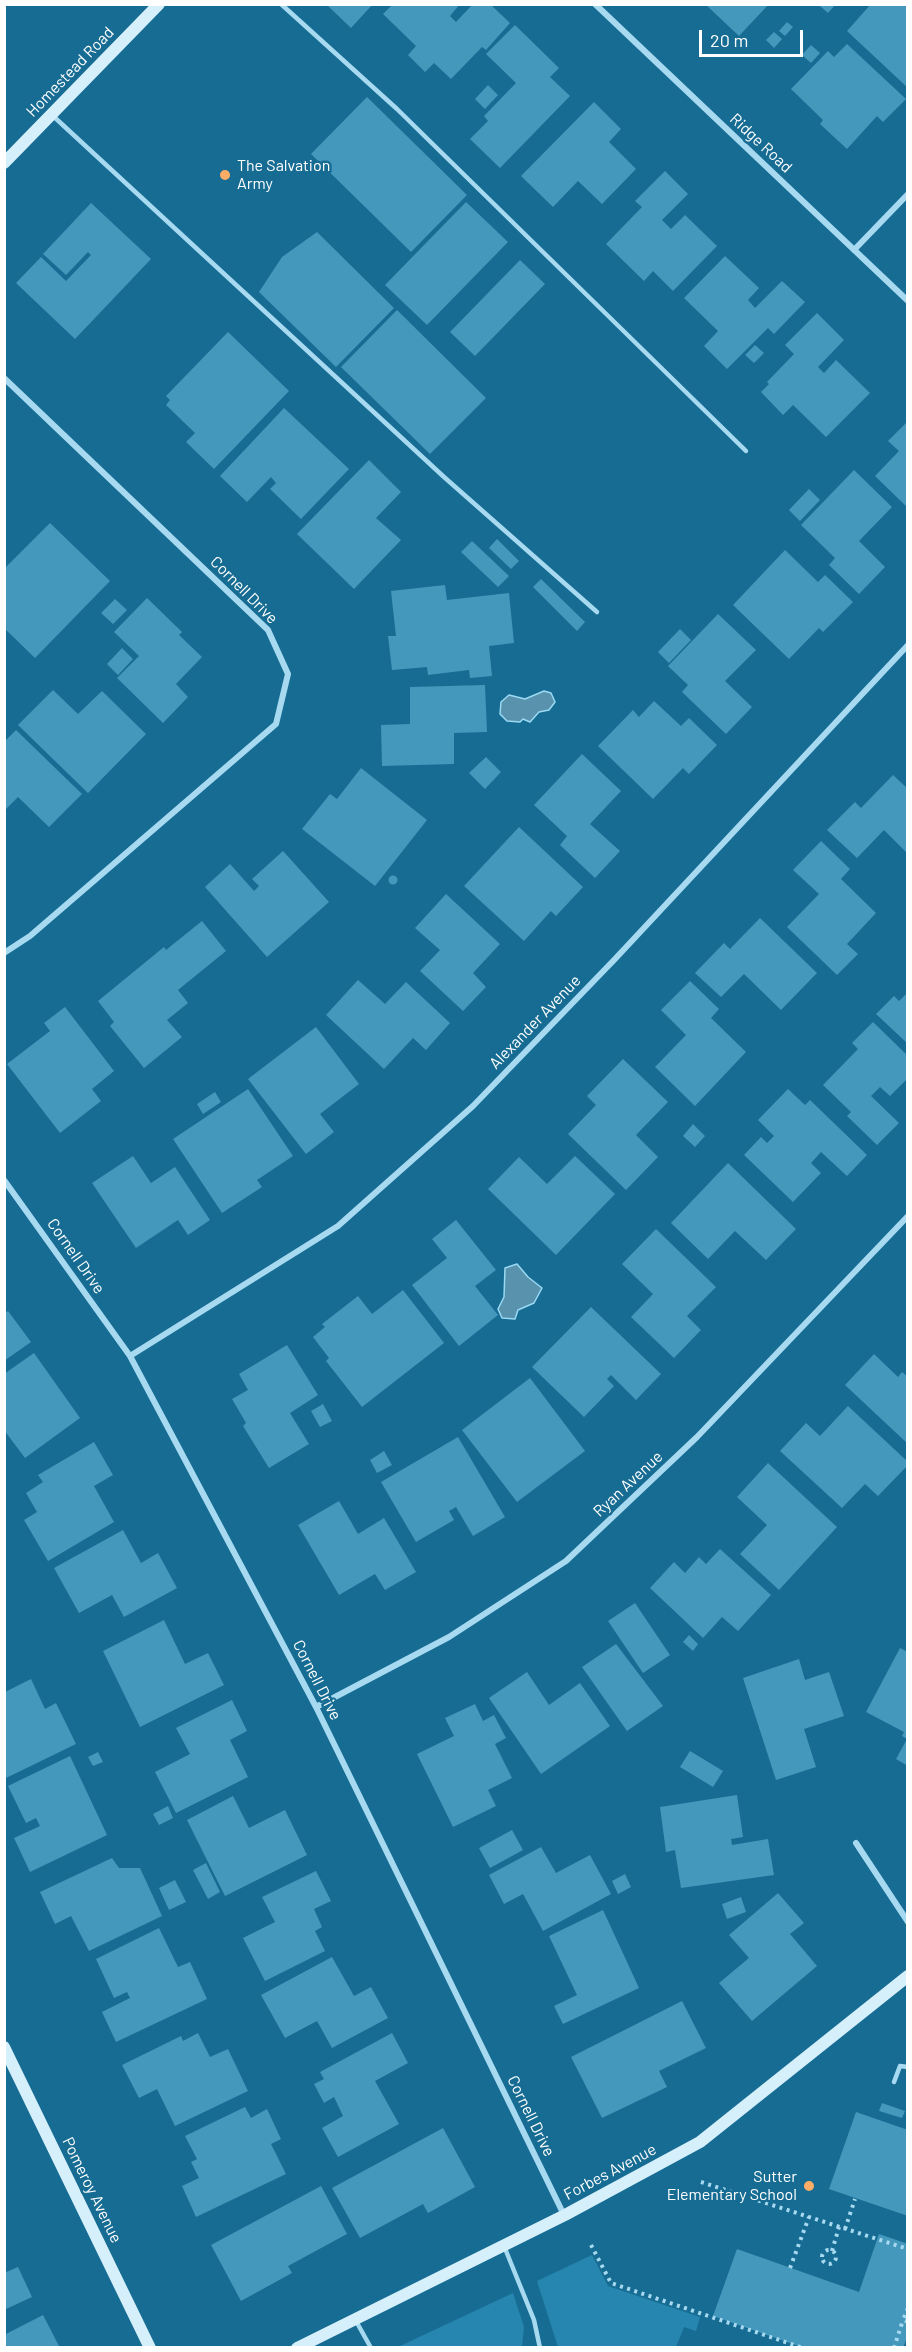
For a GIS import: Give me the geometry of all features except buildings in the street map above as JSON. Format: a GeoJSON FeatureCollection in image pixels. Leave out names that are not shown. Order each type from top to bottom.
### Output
{"type":"FeatureCollection","features":[{"type":"Feature","properties":{"kind":"street","name":"Homestead Road"},"geometry":{"type":"LineString","coordinates":[[4,163],[159,4]]}},
{"type":"Feature","properties":{"kind":"street","name":"Ridge Road"},"geometry":{"type":"LineString","coordinates":[[595,4],[908,301]]}},
{"type":"Feature","properties":{"kind":"street"},"geometry":{"type":"LineString","coordinates":[[854,250],[908,194]]}},
{"type":"Feature","properties":{"kind":"street","name":"Cornell Drive"},"geometry":{"type":"LineString","coordinates":[[4,378],[268,630],[288,674],[276,724],[30,936],[4,953]]}},
{"type":"Feature","properties":{"kind":"street","name":"Alexander Avenue"},"geometry":{"type":"LineString","coordinates":[[130,1356],[338,1226],[472,1106],[615,959],[908,645]]}},
{"type":"Feature","properties":{"kind":"street","name":"Cornell Drive"},"geometry":{"type":"LineString","coordinates":[[4,1180],[130,1356],[316,1707],[565,2215]]}},
{"type":"Feature","properties":{"kind":"street","name":"Ryan Avenue"},"geometry":{"type":"LineString","coordinates":[[316,1707],[449,1637],[566,1561],[697,1437],[908,1216]]}},
{"type":"Feature","properties":{"kind":"street"},"geometry":{"type":"LineString","coordinates":[[856,1843],[908,1922]]}},
{"type":"Feature","properties":{"kind":"street","name":"Forbes Avenue"},"geometry":{"type":"LineString","coordinates":[[297,2348],[565,2215],[700,2142],[908,1976]]}},
{"type":"Feature","properties":{"kind":"street","name":"Pomeroy Avenue"},"geometry":{"type":"LineString","coordinates":[[4,2047],[150,2348]]}},
{"type":"Feature","properties":{"kind":"lane"},"geometry":{"type":"LineString","coordinates":[[281,4],[397,109],[746,451]]}},
{"type":"Feature","properties":{"kind":"lane"},"geometry":{"type":"LineString","coordinates":[[52,115],[444,477],[597,612]]}},
{"type":"Feature","properties":{"kind":"lane"},"geometry":{"type":"LineString","coordinates":[[894,2082],[900,2066],[908,2067]]}},
{"type":"Feature","properties":{"kind":"lane"},"geometry":{"type":"LineString","coordinates":[[504,2246],[534,2320],[540,2348]]}},
{"type":"Feature","properties":{"kind":"lane"},"geometry":{"type":"LineString","coordinates":[[355,2319],[371,2348]]}},
{"type":"Feature","properties":{"kind":"path"},"geometry":{"type":"LineString","coordinates":[[701,2182],[908,2249]]}},
{"type":"Feature","properties":{"kind":"path"},"geometry":{"type":"LineString","coordinates":[[832,2251],[855,2199]]}},
{"type":"Feature","properties":{"kind":"path"},"geometry":{"type":"LineString","coordinates":[[790,2268],[809,2217]]}},
{"type":"Feature","properties":{"kind":"path"},"geometry":{"type":"LineString","coordinates":[[591,2245],[611,2283],[803,2348]]}},
{"type":"Feature","properties":{"kind":"path"},"geometry":{"type":"LineString","coordinates":[[894,2348],[908,2308]]}},
{"type":"Feature","properties":{"kind":"shaded area"},"geometry":{"type":"Polygon","coordinates":[[[544,691],[551,693],[555,702],[549,710],[539,712],[530,722],[523,719],[520,722],[507,721],[500,714],[501,702],[509,695],[525,699],[544,691]]]}},
{"type":"Feature","properties":{"kind":"shaded area"},"geometry":{"type":"Polygon","coordinates":[[[517,1264],[542,1288],[534,1303],[518,1310],[515,1319],[502,1318],[498,1309],[504,1297],[505,1268],[517,1264]]]}},
{"type":"Feature","properties":{"kind":"shaded area"},"geometry":{"type":"Polygon","coordinates":[[[592,2255],[608,2286],[700,2317],[696,2331],[684,2327],[676,2347],[558,2347],[537,2281],[592,2255]]]}},
{"type":"Feature","properties":{"kind":"shaded area"},"geometry":{"type":"Polygon","coordinates":[[[513,2293],[524,2327],[522,2347],[398,2347],[513,2293]]]}},
{"type":"Feature","properties":{"kind":"place","name":"The Salvation Army"},"geometry":{"type":"Point","coordinates":[225,175]}},
{"type":"Feature","properties":{"kind":"place","name":"Sutter Elementary School"},"geometry":{"type":"Point","coordinates":[809,2186]}}]}
